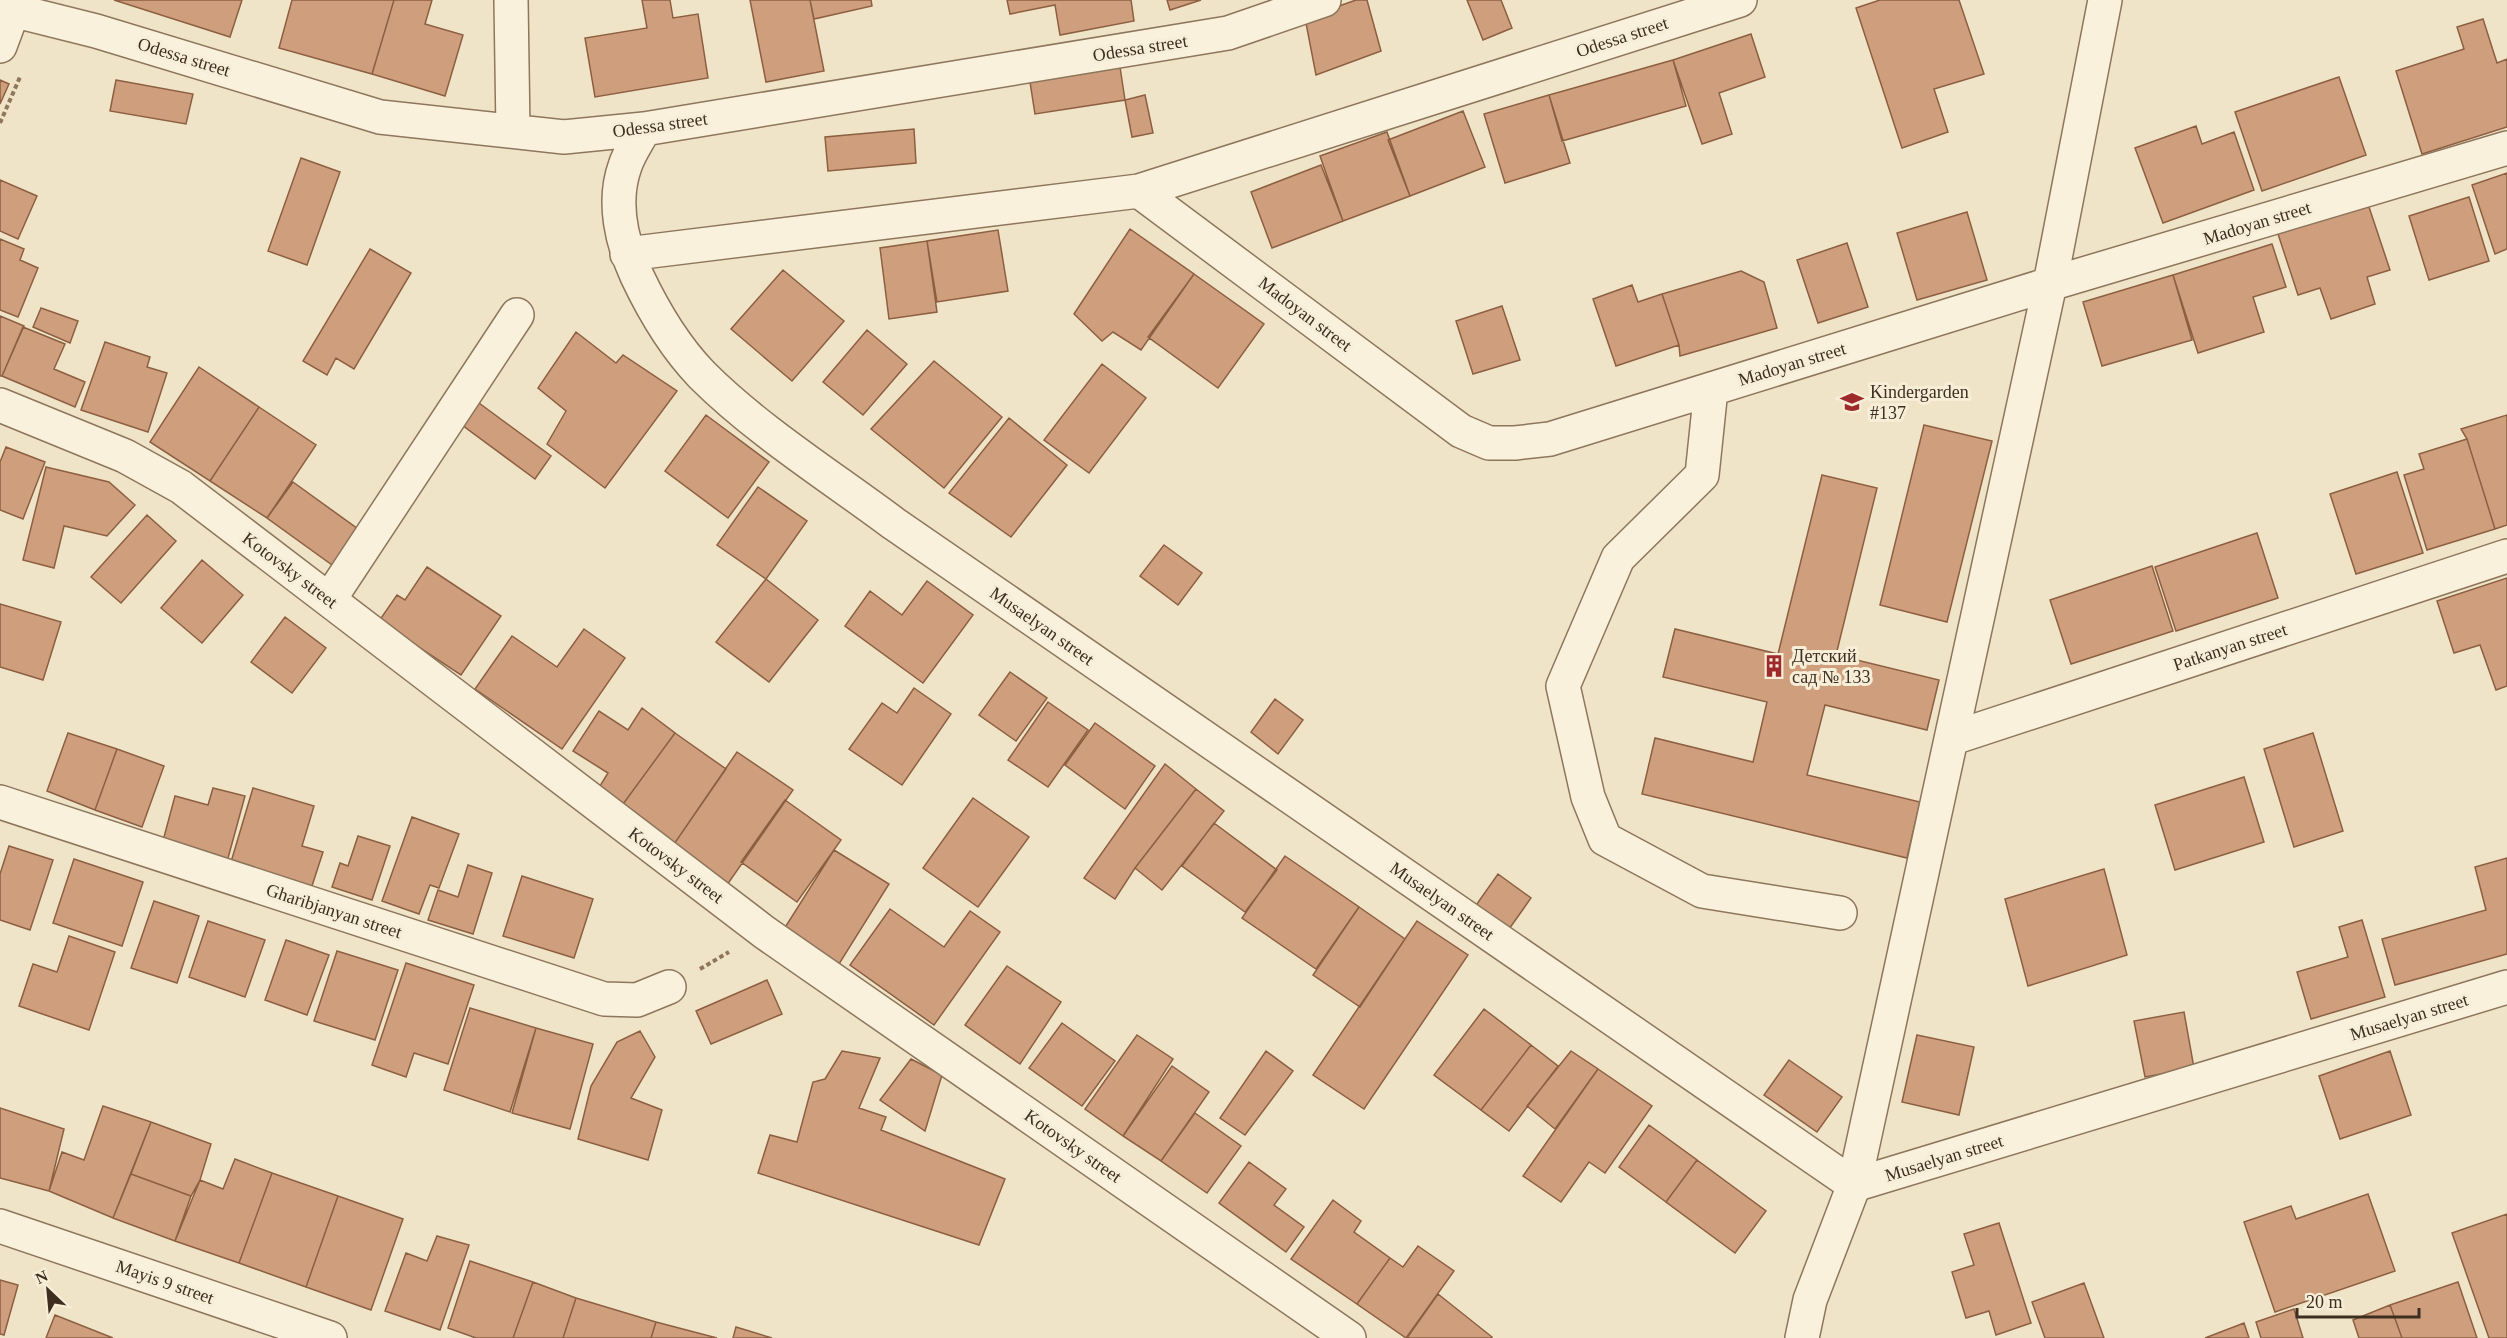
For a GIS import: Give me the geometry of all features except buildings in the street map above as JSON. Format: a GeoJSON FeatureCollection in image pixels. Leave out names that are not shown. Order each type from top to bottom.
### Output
{"type":"FeatureCollection","features":[{"type":"Feature","properties":{"kind":"street"},"geometry":{"type":"LineString","coordinates":[[511,0],[513,131]]}},
{"type":"Feature","properties":{"kind":"street","name":"Odessa street"},"geometry":{"type":"LineString","coordinates":[[6,9],[96,31],[380,117],[564,137],[644,129],[1228,33],[1324,0]]}},
{"type":"Feature","properties":{"kind":"street","name":"Odessa street"},"geometry":{"type":"LineString","coordinates":[[627,254],[1139,191],[1740,0]]}},
{"type":"Feature","properties":{"kind":"street"},"geometry":{"type":"LineString","coordinates":[[1802,1338],[1810,1299],[1854,1185],[2050,284],[2104,0]]}},
{"type":"Feature","properties":{"kind":"street"},"geometry":{"type":"LineString","coordinates":[[0,46],[6,9]]}},
{"type":"Feature","properties":{"kind":"street","name":"Musaelyan street"},"geometry":{"type":"LineString","coordinates":[[644,129],[625,166],[620,194],[620,226],[627,254],[659,317],[677,345],[701,374],[738,408],[893,523],[1854,1185],[2507,987]]}},
{"type":"Feature","properties":{"kind":"street","name":"Madoyan street"},"geometry":{"type":"LineString","coordinates":[[1139,191],[1461,431],[1489,443],[1515,443],[1550,439],[2050,284],[2507,148]]}},
{"type":"Feature","properties":{"kind":"street"},"geometry":{"type":"LineString","coordinates":[[329,600],[517,315]]}},
{"type":"Feature","properties":{"kind":"street"},"geometry":{"type":"LineString","coordinates":[[1711,389],[1702,475],[1618,558],[1563,686],[1588,797],[1605,839],[1702,891],[1840,913]]}},
{"type":"Feature","properties":{"kind":"street","name":"Kotovsky street"},"geometry":{"type":"LineString","coordinates":[[0,405],[125,456],[181,487],[764,932],[1349,1338]]}},
{"type":"Feature","properties":{"kind":"street","name":"Patkanyan street"},"geometry":{"type":"LineString","coordinates":[[1953,738],[2507,556]]}},
{"type":"Feature","properties":{"kind":"street","name":"Gharibjanyan street"},"geometry":{"type":"LineString","coordinates":[[0,802],[604,999],[637,1000],[669,987]]}},
{"type":"Feature","properties":{"kind":"street","name":"Mayis 9 street"},"geometry":{"type":"LineString","coordinates":[[0,1226],[330,1338]]}},
{"type":"Feature","properties":{"kind":"path"},"geometry":{"type":"LineString","coordinates":[[0,123],[23,72]]}},
{"type":"Feature","properties":{"kind":"path"},"geometry":{"type":"LineString","coordinates":[[669,987],[764,932]]}},
{"type":"Feature","properties":{"kind":"place","name":"Kindergarden #137"},"geometry":{"type":"Point","coordinates":[1852,402]}},
{"type":"Feature","properties":{"kind":"place","name":"Детский сад № 133"},"geometry":{"type":"Point","coordinates":[1774,666]}}]}
